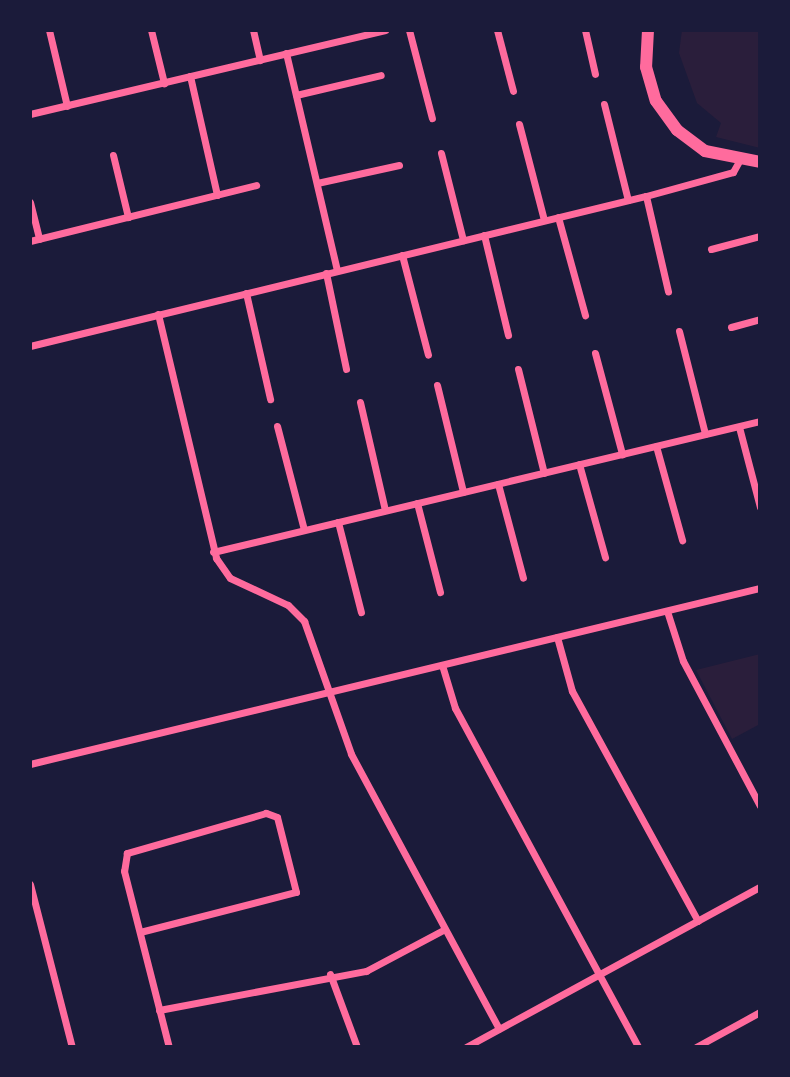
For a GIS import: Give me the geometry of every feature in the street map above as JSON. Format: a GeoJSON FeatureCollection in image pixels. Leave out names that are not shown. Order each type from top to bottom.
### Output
{"type":"FeatureCollection","features":[{"type":"Feature","properties":{"kind":"street"},"geometry":{"type":"LineString","coordinates":[[49,30],[67,106]]}},
{"type":"Feature","properties":{"kind":"street"},"geometry":{"type":"LineString","coordinates":[[151,30],[164,83]]}},
{"type":"Feature","properties":{"kind":"street"},"geometry":{"type":"LineString","coordinates":[[253,30],[260,60]]}},
{"type":"Feature","properties":{"kind":"street"},"geometry":{"type":"LineString","coordinates":[[30,114],[260,60],[358,33],[385,30]]}},
{"type":"Feature","properties":{"kind":"street"},"geometry":{"type":"LineString","coordinates":[[409,30],[432,118]]}},
{"type":"Feature","properties":{"kind":"street"},"geometry":{"type":"LineString","coordinates":[[497,30],[513,91]]}},
{"type":"Feature","properties":{"kind":"street"},"geometry":{"type":"LineString","coordinates":[[586,30],[595,74]]}},
{"type":"Feature","properties":{"kind":"street"},"geometry":{"type":"LineString","coordinates":[[648,30],[646,66],[656,101],[677,130],[705,150],[739,161],[760,162]]}},
{"type":"Feature","properties":{"kind":"street"},"geometry":{"type":"LineString","coordinates":[[286,53],[337,270]]}},
{"type":"Feature","properties":{"kind":"street"},"geometry":{"type":"LineString","coordinates":[[296,95],[382,75]]}},
{"type":"Feature","properties":{"kind":"street"},"geometry":{"type":"LineString","coordinates":[[190,76],[218,195]]}},
{"type":"Feature","properties":{"kind":"street"},"geometry":{"type":"LineString","coordinates":[[604,104],[628,200]]}},
{"type":"Feature","properties":{"kind":"street"},"geometry":{"type":"LineString","coordinates":[[519,124],[544,220]]}},
{"type":"Feature","properties":{"kind":"street"},"geometry":{"type":"LineString","coordinates":[[441,153],[463,240]]}},
{"type":"Feature","properties":{"kind":"street"},"geometry":{"type":"LineString","coordinates":[[113,155],[128,217]]}},
{"type":"Feature","properties":{"kind":"street"},"geometry":{"type":"LineString","coordinates":[[30,346],[646,196],[733,172],[739,161]]}},
{"type":"Feature","properties":{"kind":"street"},"geometry":{"type":"LineString","coordinates":[[317,183],[399,166]]}},
{"type":"Feature","properties":{"kind":"street"},"geometry":{"type":"LineString","coordinates":[[30,241],[256,185]]}},
{"type":"Feature","properties":{"kind":"street"},"geometry":{"type":"LineString","coordinates":[[646,196],[668,291]]}},
{"type":"Feature","properties":{"kind":"street"},"geometry":{"type":"LineString","coordinates":[[30,202],[39,239]]}},
{"type":"Feature","properties":{"kind":"street"},"geometry":{"type":"LineString","coordinates":[[558,217],[585,315]]}},
{"type":"Feature","properties":{"kind":"street"},"geometry":{"type":"LineString","coordinates":[[484,235],[508,335]]}},
{"type":"Feature","properties":{"kind":"street"},"geometry":{"type":"LineString","coordinates":[[711,249],[760,236]]}},
{"type":"Feature","properties":{"kind":"street"},"geometry":{"type":"LineString","coordinates":[[402,255],[428,355]]}},
{"type":"Feature","properties":{"kind":"street"},"geometry":{"type":"LineString","coordinates":[[327,273],[346,369]]}},
{"type":"Feature","properties":{"kind":"street"},"geometry":{"type":"LineString","coordinates":[[246,293],[271,399]]}},
{"type":"Feature","properties":{"kind":"street"},"geometry":{"type":"LineString","coordinates":[[158,314],[213,552],[230,578],[297,611],[351,754],[499,1029]]}},
{"type":"Feature","properties":{"kind":"street"},"geometry":{"type":"LineString","coordinates":[[731,327],[760,320]]}},
{"type":"Feature","properties":{"kind":"street"},"geometry":{"type":"LineString","coordinates":[[679,331],[705,434]]}},
{"type":"Feature","properties":{"kind":"street"},"geometry":{"type":"LineString","coordinates":[[595,353],[622,454]]}},
{"type":"Feature","properties":{"kind":"street"},"geometry":{"type":"LineString","coordinates":[[517,369],[544,473]]}},
{"type":"Feature","properties":{"kind":"street"},"geometry":{"type":"LineString","coordinates":[[437,385],[463,492]]}},
{"type":"Feature","properties":{"kind":"street"},"geometry":{"type":"LineString","coordinates":[[360,402],[385,510]]}},
{"type":"Feature","properties":{"kind":"street"},"geometry":{"type":"LineString","coordinates":[[213,552],[760,421]]}},
{"type":"Feature","properties":{"kind":"street"},"geometry":{"type":"LineString","coordinates":[[277,426],[304,530]]}},
{"type":"Feature","properties":{"kind":"street"},"geometry":{"type":"LineString","coordinates":[[739,427],[760,507]]}},
{"type":"Feature","properties":{"kind":"street"},"geometry":{"type":"LineString","coordinates":[[656,446],[682,540]]}},
{"type":"Feature","properties":{"kind":"street"},"geometry":{"type":"LineString","coordinates":[[579,464],[605,557]]}},
{"type":"Feature","properties":{"kind":"street"},"geometry":{"type":"LineString","coordinates":[[498,484],[523,578]]}},
{"type":"Feature","properties":{"kind":"street"},"geometry":{"type":"LineString","coordinates":[[417,503],[440,592]]}},
{"type":"Feature","properties":{"kind":"street"},"geometry":{"type":"LineString","coordinates":[[338,522],[361,612]]}},
{"type":"Feature","properties":{"kind":"street"},"geometry":{"type":"LineString","coordinates":[[30,764],[760,588]]}},
{"type":"Feature","properties":{"kind":"street"},"geometry":{"type":"LineString","coordinates":[[667,611],[683,661],[760,806]]}},
{"type":"Feature","properties":{"kind":"street"},"geometry":{"type":"LineString","coordinates":[[557,637],[572,691],[698,921]]}},
{"type":"Feature","properties":{"kind":"street"},"geometry":{"type":"LineString","coordinates":[[442,665],[455,708],[638,1047]]}},
{"type":"Feature","properties":{"kind":"street"},"geometry":{"type":"LineString","coordinates":[[140,932],[287,898],[298,881],[284,827],[266,813],[135,846],[123,861],[140,932],[159,1010],[169,1047]]}},
{"type":"Feature","properties":{"kind":"street"},"geometry":{"type":"LineString","coordinates":[[31,885],[72,1047]]}},
{"type":"Feature","properties":{"kind":"street"},"geometry":{"type":"LineString","coordinates":[[466,1047],[760,887]]}},
{"type":"Feature","properties":{"kind":"street"},"geometry":{"type":"LineString","coordinates":[[159,1010],[330,974],[366,971],[446,929]]}},
{"type":"Feature","properties":{"kind":"street"},"geometry":{"type":"LineString","coordinates":[[330,974],[357,1047]]}},
{"type":"Feature","properties":{"kind":"street"},"geometry":{"type":"LineString","coordinates":[[696,1047],[760,1012]]}},
{"type":"Feature","properties":{"kind":"shaded area"},"geometry":{"type":"Polygon","coordinates":[[[682,30],[760,30],[760,148],[716,137],[721,123],[697,103],[679,53],[682,30]]]}},
{"type":"Feature","properties":{"kind":"shaded area"},"geometry":{"type":"Polygon","coordinates":[[[760,654],[760,724],[732,739],[696,670],[760,654]]]}}]}
